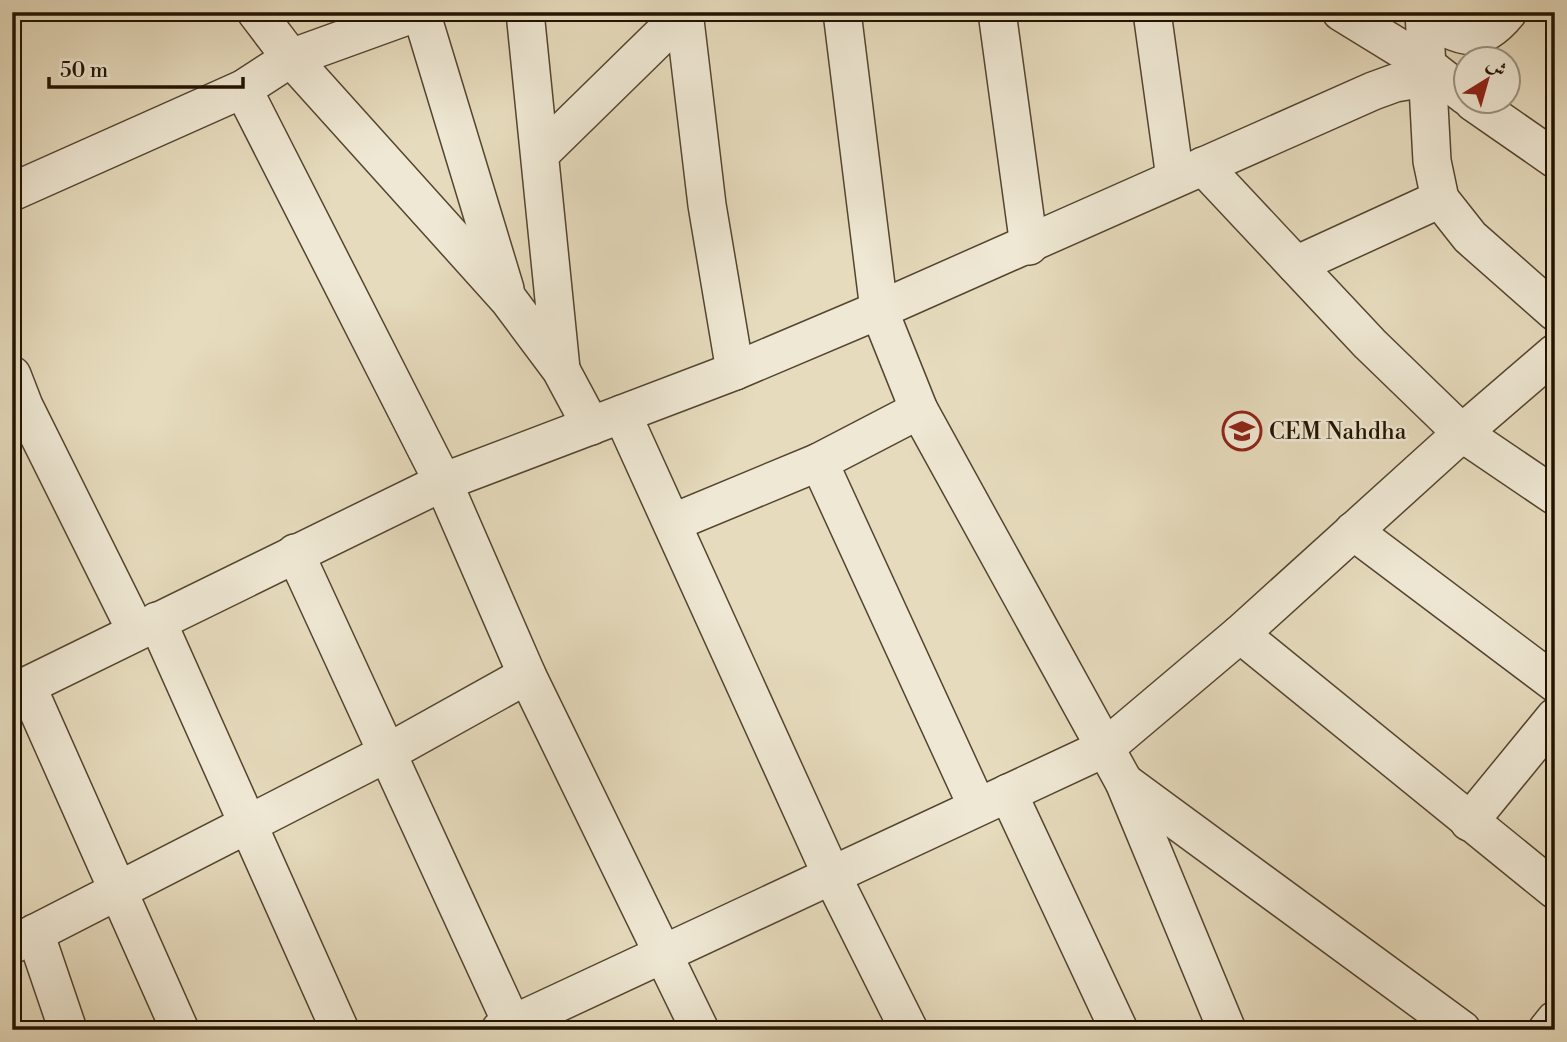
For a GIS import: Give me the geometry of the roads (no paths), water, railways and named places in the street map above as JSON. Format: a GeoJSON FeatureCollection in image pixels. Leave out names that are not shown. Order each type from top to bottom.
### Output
{"type":"FeatureCollection","features":[{"type":"Feature","properties":{"kind":"street"},"geometry":{"type":"LineString","coordinates":[[256,12],[291,58],[508,299],[561,370],[606,420],[672,523],[831,874],[909,1030]]}},
{"type":"Feature","properties":{"kind":"street"},"geometry":{"type":"LineString","coordinates":[[12,192],[243,89],[291,58],[420,12],[508,299]]}},
{"type":"Feature","properties":{"kind":"street"},"geometry":{"type":"LineString","coordinates":[[525,12],[561,370]]}},
{"type":"Feature","properties":{"kind":"street"},"geometry":{"type":"LineString","coordinates":[[541,153],[684,12]]}},
{"type":"Feature","properties":{"kind":"street"},"geometry":{"type":"LineString","coordinates":[[684,12],[707,205],[735,371]]}},
{"type":"Feature","properties":{"kind":"street"},"geometry":{"type":"LineString","coordinates":[[842,12],[880,310],[919,410],[1124,782],[1227,1030]]}},
{"type":"Feature","properties":{"kind":"street"},"geometry":{"type":"LineString","coordinates":[[997,12],[1029,246]]}},
{"type":"Feature","properties":{"kind":"street"},"geometry":{"type":"LineString","coordinates":[[1152,12],[1189,172],[1296,265],[1370,344],[1462,433],[1555,496]]}},
{"type":"Feature","properties":{"kind":"street"},"geometry":{"type":"LineString","coordinates":[[1341,12],[1376,31],[1424,43],[1464,37],[1476,38],[1488,32],[1508,12]]}},
{"type":"Feature","properties":{"kind":"street"},"geometry":{"type":"LineString","coordinates":[[180,1030],[118,890],[19,689],[443,482],[735,371],[1029,246],[1373,91],[1424,43]]}},
{"type":"Feature","properties":{"kind":"street"},"geometry":{"type":"LineString","coordinates":[[1424,43],[1452,64]]}},
{"type":"Feature","properties":{"kind":"street"},"geometry":{"type":"LineString","coordinates":[[1424,43],[1452,79]]}},
{"type":"Feature","properties":{"kind":"street"},"geometry":{"type":"LineString","coordinates":[[1424,43],[1432,161],[1440,199],[1470,237],[1555,313]]}},
{"type":"Feature","properties":{"kind":"street"},"geometry":{"type":"LineString","coordinates":[[243,89],[443,482],[527,675],[700,1030]]}},
{"type":"Feature","properties":{"kind":"street"},"geometry":{"type":"LineString","coordinates":[[1522,112],[1555,133]]}},
{"type":"Feature","properties":{"kind":"street"},"geometry":{"type":"LineString","coordinates":[[1493,116],[1555,159]]}},
{"type":"Feature","properties":{"kind":"street"},"geometry":{"type":"LineString","coordinates":[[1296,265],[1440,199]]}},
{"type":"Feature","properties":{"kind":"street"},"geometry":{"type":"LineString","coordinates":[[296,553],[387,753],[506,1027],[1105,748],[1240,634],[1462,433],[1555,353]]}},
{"type":"Feature","properties":{"kind":"street"},"geometry":{"type":"LineString","coordinates":[[16,397],[147,626],[247,823],[340,1030]]}},
{"type":"Feature","properties":{"kind":"street"},"geometry":{"type":"LineString","coordinates":[[672,523],[819,462],[919,410]]}},
{"type":"Feature","properties":{"kind":"street"},"geometry":{"type":"LineString","coordinates":[[819,462],[993,799],[1119,1030]]}},
{"type":"Feature","properties":{"kind":"street"},"geometry":{"type":"LineString","coordinates":[[1353,531],[1555,682]]}},
{"type":"Feature","properties":{"kind":"street"},"geometry":{"type":"LineString","coordinates":[[1240,634],[1555,890]]}},
{"type":"Feature","properties":{"kind":"street"},"geometry":{"type":"LineString","coordinates":[[68,1030],[24,939],[387,753],[527,675]]}},
{"type":"Feature","properties":{"kind":"street"},"geometry":{"type":"LineString","coordinates":[[1469,822],[1555,717]]}},
{"type":"Feature","properties":{"kind":"street"},"geometry":{"type":"LineString","coordinates":[[1124,782],[1462,1030]]}},
{"type":"Feature","properties":{"kind":"street"},"geometry":{"type":"LineString","coordinates":[[1547,1030],[1555,1020]]}},
{"type":"Feature","properties":{"kind":"place","name":"CEM Nahdha"},"geometry":{"type":"Point","coordinates":[1242,431]}}]}
